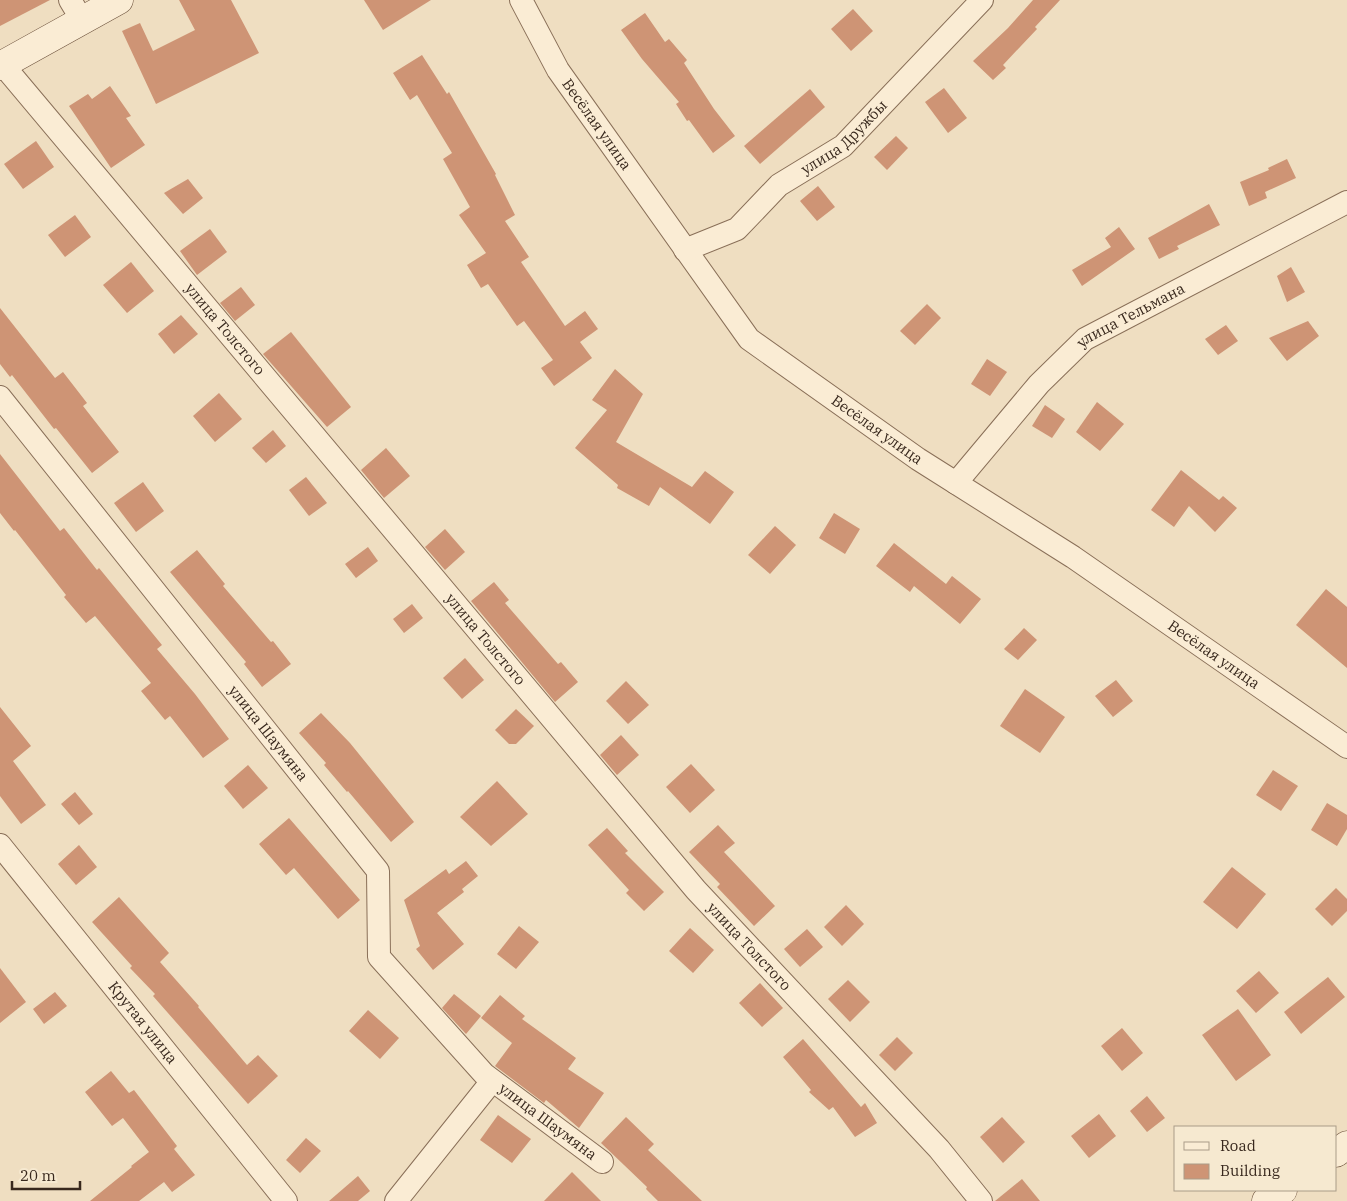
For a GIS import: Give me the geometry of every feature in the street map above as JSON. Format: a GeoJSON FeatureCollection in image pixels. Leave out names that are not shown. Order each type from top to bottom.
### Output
{"type":"FeatureCollection","features":[{"type":"Feature","properties":{"kind":"main road"},"geometry":{"type":"LineString","coordinates":[[2,66],[76,10],[119,0]]}},
{"type":"Feature","properties":{"kind":"main road"},"geometry":{"type":"LineString","coordinates":[[1266,1201],[1281,1191]]}},
{"type":"Feature","properties":{"kind":"street","name":"Весёлая улица"},"geometry":{"type":"LineString","coordinates":[[522,0],[558,70],[749,339],[918,459],[1073,556],[1347,747]]}},
{"type":"Feature","properties":{"kind":"street","name":"улица Дружбы"},"geometry":{"type":"LineString","coordinates":[[685,250],[737,229],[779,186],[843,146],[982,0]]}},
{"type":"Feature","properties":{"kind":"street","name":"улица Толстого"},"geometry":{"type":"LineString","coordinates":[[2,66],[696,890],[938,1149],[981,1201]]}},
{"type":"Feature","properties":{"kind":"street","name":"улица Тельмана"},"geometry":{"type":"LineString","coordinates":[[956,483],[1038,384],[1085,339],[1347,202]]}},
{"type":"Feature","properties":{"kind":"street","name":"улица Шаумяна"},"geometry":{"type":"LineString","coordinates":[[0,397],[378,871],[379,957],[492,1082],[602,1162]]}},
{"type":"Feature","properties":{"kind":"street","name":"Крутая улица"},"geometry":{"type":"LineString","coordinates":[[0,845],[286,1201]]}},
{"type":"Feature","properties":{"kind":"street","name":"улица Шаумяна"},"geometry":{"type":"LineString","coordinates":[[396,1201],[492,1082]]}},
{"type":"Feature","properties":{"kind":"building"},"geometry":{"type":"Polygon","coordinates":[[[0,0],[50,0],[0,26],[0,0]]]}},
{"type":"Feature","properties":{"kind":"building"},"geometry":{"type":"Polygon","coordinates":[[[179,0],[231,0],[259,53],[156,104],[122,31],[140,23],[153,51],[195,30],[179,0]]]}},
{"type":"Feature","properties":{"kind":"building"},"geometry":{"type":"Polygon","coordinates":[[[364,0],[431,0],[383,30],[364,0]]]}},
{"type":"Feature","properties":{"kind":"building"},"geometry":{"type":"Polygon","coordinates":[[[1033,0],[1060,0],[1035,27],[1037,29],[1003,65],[1006,68],[993,80],[973,61],[1008,28],[1033,0]]]}},
{"type":"Feature","properties":{"kind":"building"},"geometry":{"type":"Polygon","coordinates":[[[853,9],[873,31],[851,51],[831,29],[853,9]]]}},
{"type":"Feature","properties":{"kind":"building"},"geometry":{"type":"Polygon","coordinates":[[[645,13],[665,42],[669,39],[687,60],[684,63],[714,109],[735,136],[713,153],[689,120],[687,121],[676,104],[679,102],[642,59],[621,30],[645,13]]]}},
{"type":"Feature","properties":{"kind":"building"},"geometry":{"type":"Polygon","coordinates":[[[422,55],[447,94],[449,92],[496,174],[515,215],[505,221],[529,257],[521,262],[565,326],[585,311],[598,329],[580,342],[592,358],[554,386],[541,368],[553,360],[524,321],[517,326],[488,284],[481,288],[467,265],[486,253],[459,215],[470,207],[443,159],[452,153],[417,95],[410,100],[393,73],[422,55]]]}},
{"type":"Feature","properties":{"kind":"building"},"geometry":{"type":"Polygon","coordinates":[[[110,86],[131,116],[126,118],[145,145],[111,168],[69,106],[88,94],[92,99],[110,86]]]}},
{"type":"Feature","properties":{"kind":"building"},"geometry":{"type":"Polygon","coordinates":[[[944,88],[967,118],[948,133],[925,102],[944,88]]]}},
{"type":"Feature","properties":{"kind":"building"},"geometry":{"type":"Polygon","coordinates":[[[810,89],[825,107],[760,164],[744,146],[810,89]]]}},
{"type":"Feature","properties":{"kind":"building"},"geometry":{"type":"Polygon","coordinates":[[[896,136],[908,148],[887,170],[874,157],[896,136]]]}},
{"type":"Feature","properties":{"kind":"building"},"geometry":{"type":"Polygon","coordinates":[[[36,141],[54,167],[23,189],[4,164],[36,141]]]}},
{"type":"Feature","properties":{"kind":"building"},"geometry":{"type":"Polygon","coordinates":[[[1287,159],[1296,178],[1265,192],[1267,198],[1249,206],[1240,182],[1269,170],[1268,168],[1287,159]]]}},
{"type":"Feature","properties":{"kind":"building"},"geometry":{"type":"Polygon","coordinates":[[[188,179],[203,198],[183,214],[164,193],[188,179]]]}},
{"type":"Feature","properties":{"kind":"building"},"geometry":{"type":"Polygon","coordinates":[[[818,186],[835,207],[817,221],[800,201],[818,186]]]}},
{"type":"Feature","properties":{"kind":"building"},"geometry":{"type":"Polygon","coordinates":[[[1209,204],[1220,225],[1177,246],[1179,249],[1159,259],[1148,238],[1209,204]]]}},
{"type":"Feature","properties":{"kind":"building"},"geometry":{"type":"Polygon","coordinates":[[[75,215],[91,237],[65,257],[48,235],[75,215]]]}},
{"type":"Feature","properties":{"kind":"building"},"geometry":{"type":"Polygon","coordinates":[[[1119,227],[1135,249],[1082,286],[1072,270],[1111,247],[1105,238],[1119,227]]]}},
{"type":"Feature","properties":{"kind":"building"},"geometry":{"type":"Polygon","coordinates":[[[210,229],[227,252],[197,275],[180,251],[210,229]]]}},
{"type":"Feature","properties":{"kind":"building"},"geometry":{"type":"Polygon","coordinates":[[[131,262],[154,291],[127,313],[103,285],[131,262]]]}},
{"type":"Feature","properties":{"kind":"building"},"geometry":{"type":"Polygon","coordinates":[[[1291,267],[1305,292],[1287,302],[1277,276],[1291,267]]]}},
{"type":"Feature","properties":{"kind":"building"},"geometry":{"type":"Polygon","coordinates":[[[241,287],[255,305],[235,321],[220,303],[241,287]]]}},
{"type":"Feature","properties":{"kind":"building"},"geometry":{"type":"Polygon","coordinates":[[[927,304],[941,318],[915,345],[900,331],[927,304]]]}},
{"type":"Feature","properties":{"kind":"building"},"geometry":{"type":"Polygon","coordinates":[[[0,308],[55,378],[63,372],[87,403],[83,406],[119,452],[92,473],[56,428],[54,429],[12,375],[10,377],[0,364],[0,308]]]}},
{"type":"Feature","properties":{"kind":"building"},"geometry":{"type":"Polygon","coordinates":[[[181,315],[198,334],[174,354],[158,334],[181,315]]]}},
{"type":"Feature","properties":{"kind":"building"},"geometry":{"type":"Polygon","coordinates":[[[1308,321],[1319,336],[1287,361],[1269,338],[1308,321]]]}},
{"type":"Feature","properties":{"kind":"building"},"geometry":{"type":"Polygon","coordinates":[[[1226,325],[1238,341],[1218,355],[1205,339],[1226,325]]]}},
{"type":"Feature","properties":{"kind":"building"},"geometry":{"type":"Polygon","coordinates":[[[291,332],[351,407],[327,427],[263,354],[291,332]]]}},
{"type":"Feature","properties":{"kind":"building"},"geometry":{"type":"Polygon","coordinates":[[[987,359],[1007,372],[990,396],[971,384],[987,359]]]}},
{"type":"Feature","properties":{"kind":"building"},"geometry":{"type":"Polygon","coordinates":[[[615,369],[643,394],[616,442],[692,487],[705,471],[734,492],[710,524],[660,487],[649,506],[617,488],[618,485],[575,448],[607,410],[592,400],[615,369]]]}},
{"type":"Feature","properties":{"kind":"building"},"geometry":{"type":"Polygon","coordinates":[[[219,393],[242,419],[215,442],[193,416],[219,393]]]}},
{"type":"Feature","properties":{"kind":"building"},"geometry":{"type":"Polygon","coordinates":[[[1097,402],[1124,424],[1100,451],[1076,432],[1097,402]]]}},
{"type":"Feature","properties":{"kind":"building"},"geometry":{"type":"Polygon","coordinates":[[[1045,405],[1065,419],[1052,438],[1032,426],[1045,405]]]}},
{"type":"Feature","properties":{"kind":"building"},"geometry":{"type":"Polygon","coordinates":[[[273,430],[286,446],[266,463],[252,448],[273,430]]]}},
{"type":"Feature","properties":{"kind":"building"},"geometry":{"type":"Polygon","coordinates":[[[386,448],[410,476],[384,498],[361,470],[386,448]]]}},
{"type":"Feature","properties":{"kind":"building"},"geometry":{"type":"Polygon","coordinates":[[[0,454],[60,531],[64,528],[97,570],[99,568],[162,645],[157,649],[195,694],[229,739],[203,758],[170,716],[165,720],[141,691],[151,683],[95,616],[86,623],[64,597],[66,595],[0,513],[0,454]]]}},
{"type":"Feature","properties":{"kind":"building"},"geometry":{"type":"Polygon","coordinates":[[[1181,470],[1219,500],[1223,496],[1237,508],[1215,532],[1189,506],[1174,527],[1151,510],[1181,470]]]}},
{"type":"Feature","properties":{"kind":"building"},"geometry":{"type":"Polygon","coordinates":[[[306,477],[327,503],[309,516],[289,490],[306,477]]]}},
{"type":"Feature","properties":{"kind":"building"},"geometry":{"type":"Polygon","coordinates":[[[143,482],[164,511],[136,532],[114,503],[143,482]]]}},
{"type":"Feature","properties":{"kind":"building"},"geometry":{"type":"Polygon","coordinates":[[[834,513],[860,529],[845,554],[819,538],[834,513]]]}},
{"type":"Feature","properties":{"kind":"building"},"geometry":{"type":"Polygon","coordinates":[[[775,526],[796,545],[770,574],[748,555],[775,526]]]}},
{"type":"Feature","properties":{"kind":"building"},"geometry":{"type":"Polygon","coordinates":[[[445,529],[465,552],[445,570],[425,547],[445,529]]]}},
{"type":"Feature","properties":{"kind":"building"},"geometry":{"type":"Polygon","coordinates":[[[894,543],[946,584],[952,576],[981,599],[960,624],[914,586],[910,592],[876,566],[894,543]]]}},
{"type":"Feature","properties":{"kind":"building"},"geometry":{"type":"Polygon","coordinates":[[[368,547],[378,561],[356,578],[345,564],[368,547]]]}},
{"type":"Feature","properties":{"kind":"building"},"geometry":{"type":"Polygon","coordinates":[[[197,550],[225,584],[223,586],[271,642],[273,641],[291,664],[262,687],[244,664],[246,662],[170,572],[197,550]]]}},
{"type":"Feature","properties":{"kind":"building"},"geometry":{"type":"Polygon","coordinates":[[[494,582],[509,600],[505,603],[558,664],[561,662],[578,682],[555,702],[471,601],[494,582]]]}},
{"type":"Feature","properties":{"kind":"building"},"geometry":{"type":"Polygon","coordinates":[[[1326,589],[1347,607],[1347,668],[1296,625],[1326,589]]]}},
{"type":"Feature","properties":{"kind":"building"},"geometry":{"type":"Polygon","coordinates":[[[412,604],[423,618],[404,633],[393,619],[412,604]]]}},
{"type":"Feature","properties":{"kind":"building"},"geometry":{"type":"Polygon","coordinates":[[[1024,628],[1037,640],[1018,660],[1004,649],[1024,628]]]}},
{"type":"Feature","properties":{"kind":"building"},"geometry":{"type":"Polygon","coordinates":[[[465,658],[484,680],[462,699],[443,678],[465,658]]]}},
{"type":"Feature","properties":{"kind":"building"},"geometry":{"type":"Polygon","coordinates":[[[1116,680],[1133,701],[1113,717],[1095,696],[1116,680]]]}},
{"type":"Feature","properties":{"kind":"building"},"geometry":{"type":"Polygon","coordinates":[[[626,681],[649,705],[628,724],[606,701],[626,681]]]}},
{"type":"Feature","properties":{"kind":"building"},"geometry":{"type":"Polygon","coordinates":[[[1025,689],[1065,717],[1040,753],[1000,726],[1025,689]]]}},
{"type":"Feature","properties":{"kind":"building"},"geometry":{"type":"Polygon","coordinates":[[[0,707],[31,746],[13,761],[46,805],[21,824],[0,796],[0,707]]]}},
{"type":"Feature","properties":{"kind":"building"},"geometry":{"type":"Polygon","coordinates":[[[516,709],[534,726],[516,744],[509,744],[495,730],[516,709]]]}},
{"type":"Feature","properties":{"kind":"building"},"geometry":{"type":"Polygon","coordinates":[[[321,713],[350,743],[414,822],[391,842],[324,765],[326,763],[299,733],[321,713]]]}},
{"type":"Feature","properties":{"kind":"building"},"geometry":{"type":"Polygon","coordinates":[[[621,735],[639,755],[617,775],[600,755],[621,735]]]}},
{"type":"Feature","properties":{"kind":"building"},"geometry":{"type":"Polygon","coordinates":[[[691,764],[715,790],[690,813],[666,787],[691,764]]]}},
{"type":"Feature","properties":{"kind":"building"},"geometry":{"type":"Polygon","coordinates":[[[248,765],[268,788],[243,809],[224,786],[248,765]]]}},
{"type":"Feature","properties":{"kind":"building"},"geometry":{"type":"Polygon","coordinates":[[[1273,770],[1298,786],[1281,811],[1256,795],[1273,770]]]}},
{"type":"Feature","properties":{"kind":"building"},"geometry":{"type":"Polygon","coordinates":[[[497,781],[528,814],[491,846],[460,817],[497,781]]]}},
{"type":"Feature","properties":{"kind":"building"},"geometry":{"type":"Polygon","coordinates":[[[75,792],[93,814],[79,825],[61,804],[75,792]]]}},
{"type":"Feature","properties":{"kind":"building"},"geometry":{"type":"Polygon","coordinates":[[[1327,803],[1347,815],[1347,829],[1337,846],[1311,830],[1327,803]]]}},
{"type":"Feature","properties":{"kind":"building"},"geometry":{"type":"Polygon","coordinates":[[[289,818],[360,900],[338,919],[294,868],[286,875],[259,844],[289,818]]]}},
{"type":"Feature","properties":{"kind":"building"},"geometry":{"type":"Polygon","coordinates":[[[718,825],[735,843],[724,852],[775,906],[754,926],[717,887],[720,884],[689,852],[718,825]]]}},
{"type":"Feature","properties":{"kind":"building"},"geometry":{"type":"Polygon","coordinates":[[[607,828],[628,851],[625,853],[664,892],[644,911],[626,893],[629,890],[588,845],[607,828]]]}},
{"type":"Feature","properties":{"kind":"building"},"geometry":{"type":"Polygon","coordinates":[[[79,845],[97,867],[76,885],[58,864],[79,845]]]}},
{"type":"Feature","properties":{"kind":"building"},"geometry":{"type":"Polygon","coordinates":[[[466,861],[478,876],[462,889],[464,892],[437,913],[464,944],[433,970],[416,949],[420,946],[404,900],[446,869],[449,874],[466,861]]]}},
{"type":"Feature","properties":{"kind":"building"},"geometry":{"type":"Polygon","coordinates":[[[1232,867],[1266,894],[1237,929],[1203,902],[1232,867]]]}},
{"type":"Feature","properties":{"kind":"building"},"geometry":{"type":"Polygon","coordinates":[[[1336,888],[1347,899],[1347,911],[1332,926],[1315,909],[1336,888]]]}},
{"type":"Feature","properties":{"kind":"building"},"geometry":{"type":"Polygon","coordinates":[[[119,897],[169,953],[160,962],[247,1065],[258,1055],[278,1076],[248,1104],[153,996],[155,994],[130,968],[132,966],[92,922],[119,897]]]}},
{"type":"Feature","properties":{"kind":"building"},"geometry":{"type":"Polygon","coordinates":[[[846,905],[864,924],[842,946],[824,927],[846,905]]]}},
{"type":"Feature","properties":{"kind":"building"},"geometry":{"type":"Polygon","coordinates":[[[519,926],[539,942],[516,969],[497,954],[519,926]]]}},
{"type":"Feature","properties":{"kind":"building"},"geometry":{"type":"Polygon","coordinates":[[[690,928],[714,950],[693,973],[669,951],[690,928]]]}},
{"type":"Feature","properties":{"kind":"building"},"geometry":{"type":"Polygon","coordinates":[[[807,929],[823,947],[800,967],[784,949],[807,929]]]}},
{"type":"Feature","properties":{"kind":"building"},"geometry":{"type":"Polygon","coordinates":[[[0,968],[26,1002],[0,1023],[0,968]]]}},
{"type":"Feature","properties":{"kind":"building"},"geometry":{"type":"Polygon","coordinates":[[[1259,971],[1279,993],[1256,1013],[1236,991],[1259,971]]]}},
{"type":"Feature","properties":{"kind":"building"},"geometry":{"type":"Polygon","coordinates":[[[1328,977],[1345,997],[1301,1034],[1284,1012],[1328,977]]]}},
{"type":"Feature","properties":{"kind":"building"},"geometry":{"type":"Polygon","coordinates":[[[848,980],[870,1002],[850,1022],[828,999],[848,980]]]}},
{"type":"Feature","properties":{"kind":"building"},"geometry":{"type":"Polygon","coordinates":[[[760,983],[783,1008],[762,1027],[739,1003],[760,983]]]}},
{"type":"Feature","properties":{"kind":"building"},"geometry":{"type":"Polygon","coordinates":[[[55,992],[67,1006],[44,1024],[33,1009],[55,992]]]}},
{"type":"Feature","properties":{"kind":"building"},"geometry":{"type":"Polygon","coordinates":[[[454,994],[481,1016],[466,1034],[442,1008],[454,994]]]}},
{"type":"Feature","properties":{"kind":"building"},"geometry":{"type":"Polygon","coordinates":[[[500,995],[525,1016],[522,1019],[576,1058],[568,1069],[604,1093],[579,1128],[546,1100],[544,1103],[495,1066],[512,1043],[481,1018],[500,995]]]}},
{"type":"Feature","properties":{"kind":"building"},"geometry":{"type":"Polygon","coordinates":[[[1238,1009],[1271,1055],[1236,1081],[1202,1035],[1238,1009]]]}},
{"type":"Feature","properties":{"kind":"building"},"geometry":{"type":"Polygon","coordinates":[[[368,1010],[399,1038],[380,1059],[349,1031],[368,1010]]]}},
{"type":"Feature","properties":{"kind":"building"},"geometry":{"type":"Polygon","coordinates":[[[1122,1028],[1143,1053],[1122,1071],[1101,1046],[1122,1028]]]}},
{"type":"Feature","properties":{"kind":"building"},"geometry":{"type":"Polygon","coordinates":[[[897,1037],[913,1053],[895,1071],[879,1055],[897,1037]]]}},
{"type":"Feature","properties":{"kind":"building"},"geometry":{"type":"Polygon","coordinates":[[[803,1039],[861,1107],[865,1103],[877,1123],[855,1137],[833,1107],[829,1110],[809,1092],[811,1090],[783,1057],[803,1039]]]}},
{"type":"Feature","properties":{"kind":"building"},"geometry":{"type":"Polygon","coordinates":[[[111,1071],[129,1093],[134,1090],[177,1146],[174,1149],[195,1175],[172,1192],[164,1182],[139,1201],[90,1201],[149,1152],[123,1118],[112,1126],[85,1092],[111,1071]]]}},
{"type":"Feature","properties":{"kind":"building"},"geometry":{"type":"Polygon","coordinates":[[[1147,1096],[1165,1118],[1147,1132],[1130,1111],[1147,1096]]]}},
{"type":"Feature","properties":{"kind":"building"},"geometry":{"type":"Polygon","coordinates":[[[1099,1114],[1116,1136],[1089,1158],[1071,1136],[1099,1114]]]}},
{"type":"Feature","properties":{"kind":"building"},"geometry":{"type":"Polygon","coordinates":[[[498,1115],[531,1139],[512,1163],[480,1140],[498,1115]]]}},
{"type":"Feature","properties":{"kind":"building"},"geometry":{"type":"Polygon","coordinates":[[[626,1117],[654,1144],[648,1150],[702,1201],[658,1201],[646,1189],[647,1187],[601,1143],[626,1117]]]}},
{"type":"Feature","properties":{"kind":"building"},"geometry":{"type":"Polygon","coordinates":[[[1002,1117],[1025,1142],[1003,1163],[980,1137],[1002,1117]]]}},
{"type":"Feature","properties":{"kind":"building"},"geometry":{"type":"Polygon","coordinates":[[[306,1138],[321,1151],[300,1173],[286,1160],[306,1138]]]}},
{"type":"Feature","properties":{"kind":"building"},"geometry":{"type":"Polygon","coordinates":[[[572,1172],[601,1201],[544,1201],[572,1172]]]}},
{"type":"Feature","properties":{"kind":"building"},"geometry":{"type":"Polygon","coordinates":[[[358,1176],[370,1191],[358,1201],[329,1201],[358,1176]]]}},
{"type":"Feature","properties":{"kind":"building"},"geometry":{"type":"Polygon","coordinates":[[[1022,1179],[1040,1201],[995,1201],[1022,1179]]]}}]}
